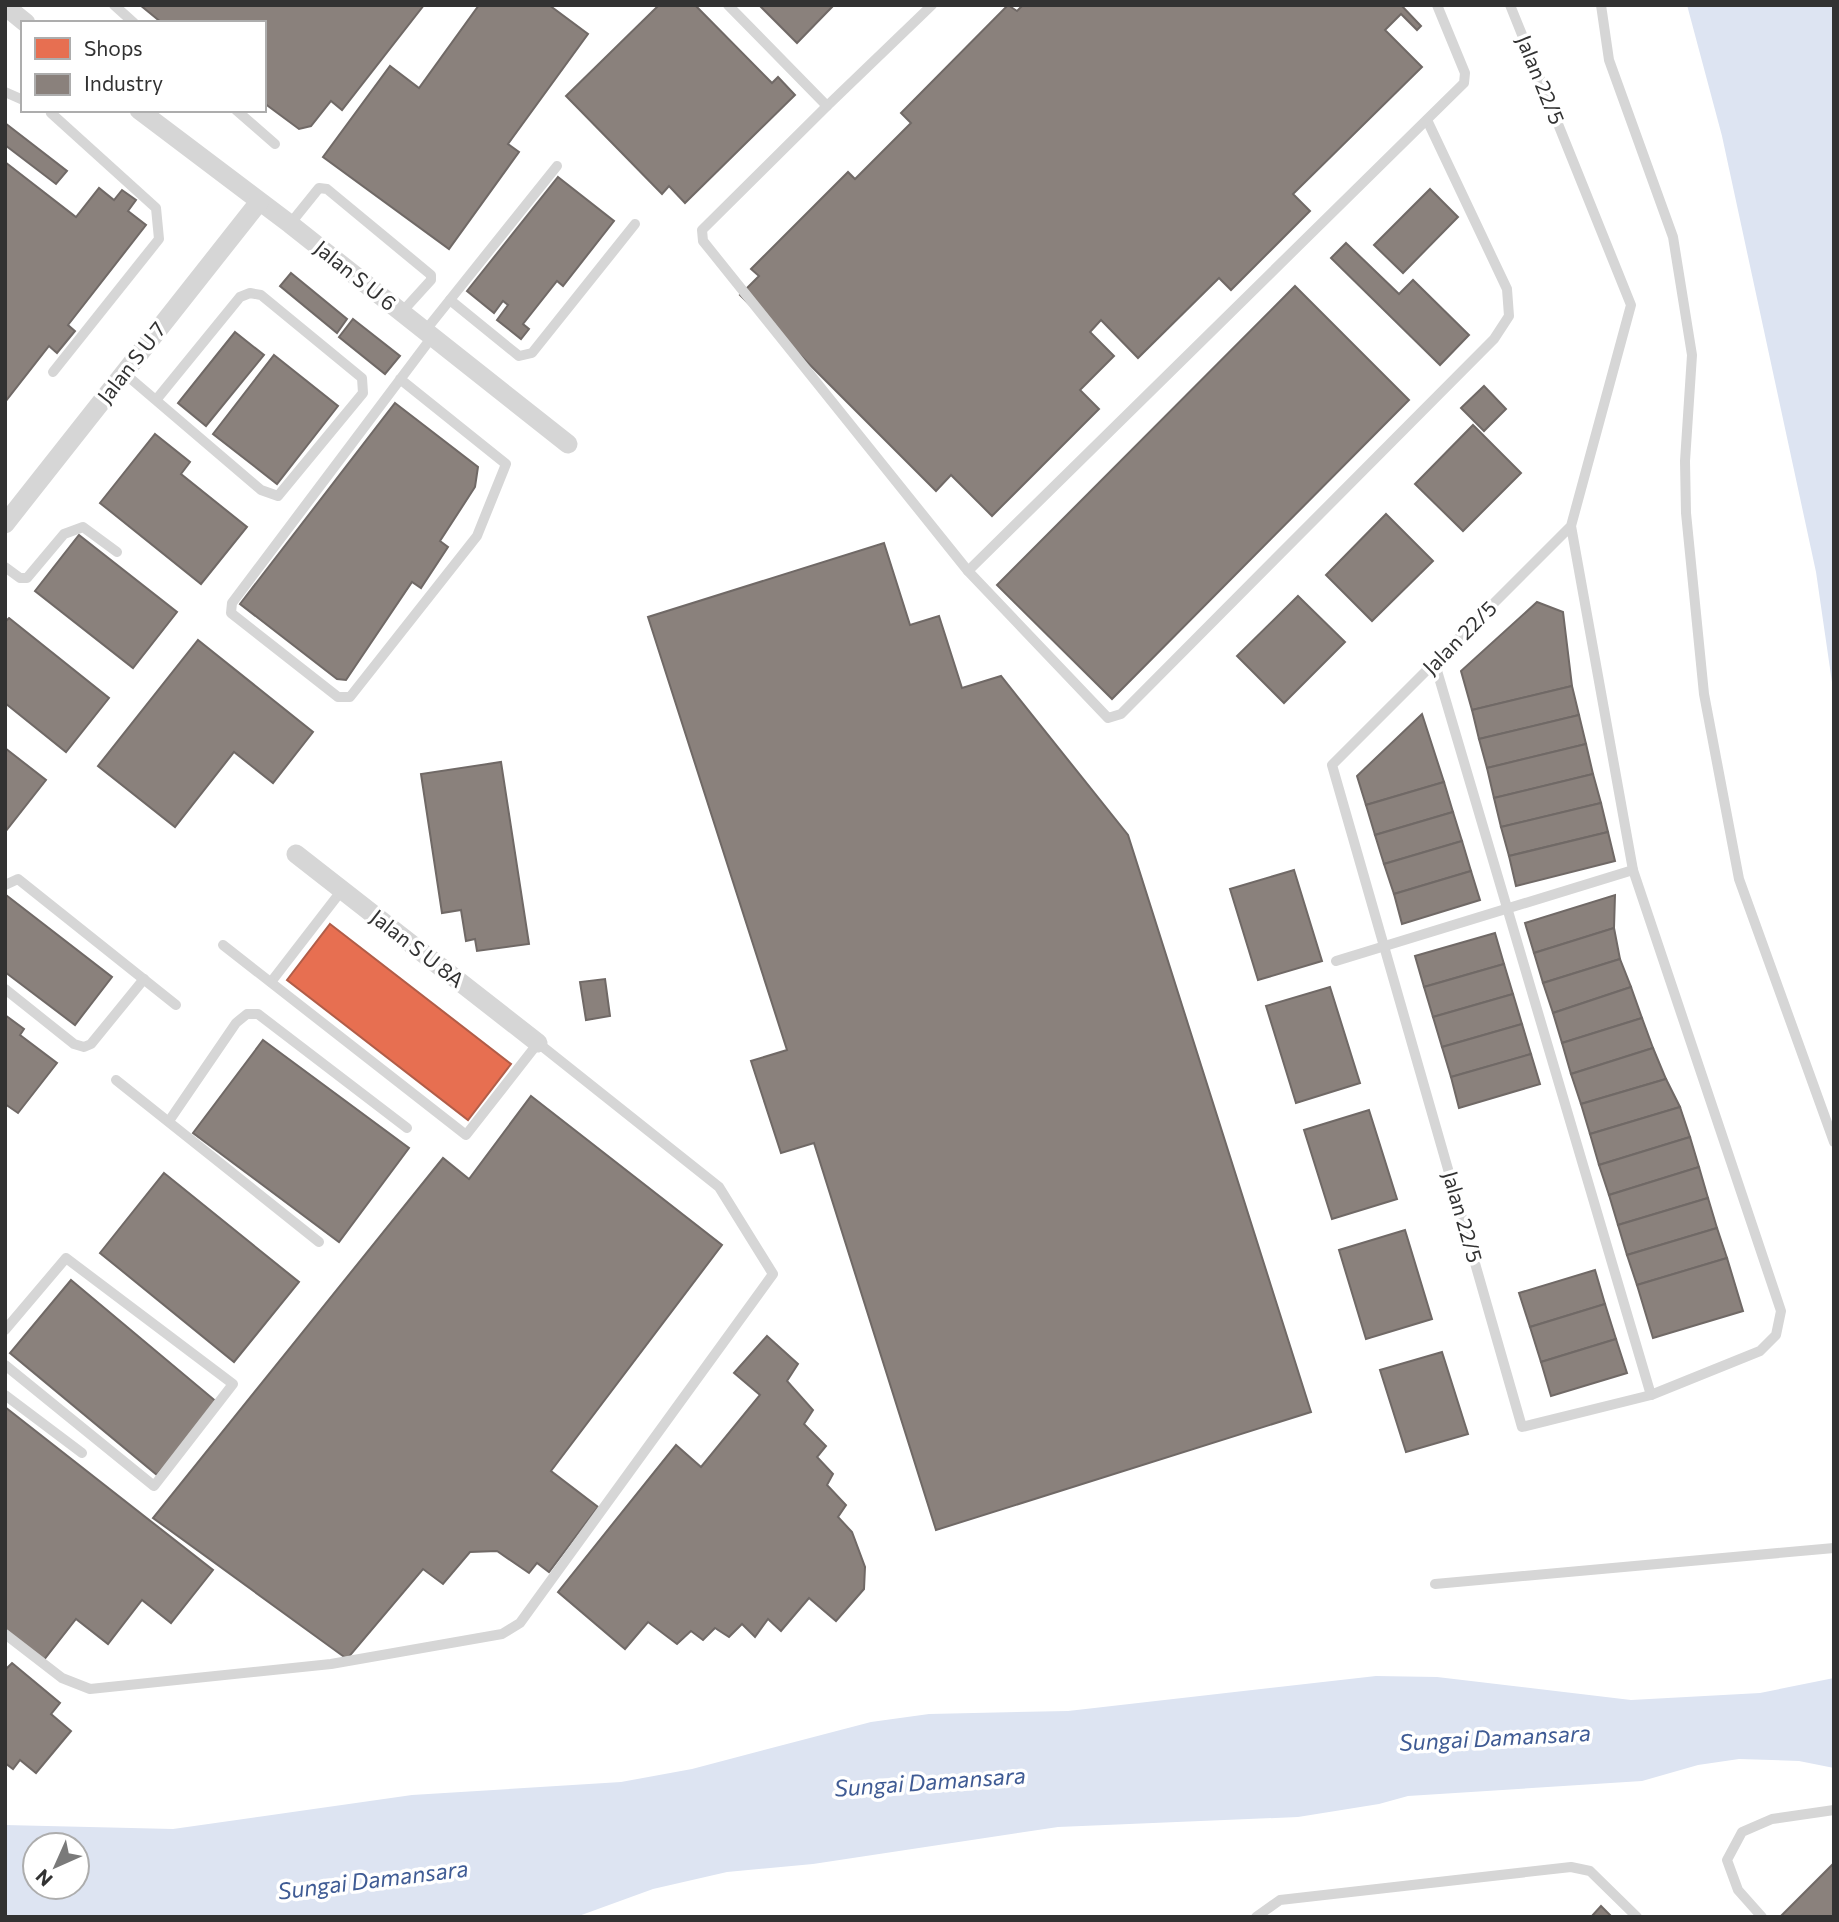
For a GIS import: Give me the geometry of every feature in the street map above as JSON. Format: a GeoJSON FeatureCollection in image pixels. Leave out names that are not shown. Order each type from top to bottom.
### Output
{"type":"FeatureCollection","features":[{"type":"Feature","properties":{"kind":"street"},"geometry":{"type":"LineString","coordinates":[[5,6],[24,21]]}},
{"type":"Feature","properties":{"kind":"street","name":"Jalan S U 6"},"geometry":{"type":"LineString","coordinates":[[142,112],[290,224],[568,444]]}},
{"type":"Feature","properties":{"kind":"street","name":"Jalan S U 7"},"geometry":{"type":"LineString","coordinates":[[5,524],[259,202]]}},
{"type":"Feature","properties":{"kind":"street","name":"Jalan S U 8A"},"geometry":{"type":"LineString","coordinates":[[296,854],[538,1044]]}},
{"type":"Feature","properties":{"kind":"lane"},"geometry":{"type":"LineString","coordinates":[[114,5],[132,21]]}},
{"type":"Feature","properties":{"kind":"lane"},"geometry":{"type":"LineString","coordinates":[[727,5],[827,106]]}},
{"type":"Feature","properties":{"kind":"lane"},"geometry":{"type":"LineString","coordinates":[[932,5],[827,106],[701,235],[968,570],[1108,718],[1121,714],[1494,339],[1509,316],[1507,289],[1427,120]]}},
{"type":"Feature","properties":{"kind":"lane"},"geometry":{"type":"LineString","coordinates":[[968,570],[1464,83],[1465,74],[1437,5]]}},
{"type":"Feature","properties":{"kind":"lane","name":"Jalan 22/5"},"geometry":{"type":"LineString","coordinates":[[1510,5],[1632,305],[1571,526],[1332,765],[1522,1427],[1651,1395]]}},
{"type":"Feature","properties":{"kind":"lane"},"geometry":{"type":"LineString","coordinates":[[1601,5],[1609,60],[1673,237],[1692,355],[1685,461],[1686,513],[1704,694],[1739,878],[1834,1142]]}},
{"type":"Feature","properties":{"kind":"lane"},"geometry":{"type":"LineString","coordinates":[[5,92],[21,99]]}},
{"type":"Feature","properties":{"kind":"lane"},"geometry":{"type":"LineString","coordinates":[[51,112],[156,208],[159,239],[53,372]]}},
{"type":"Feature","properties":{"kind":"lane"},"geometry":{"type":"LineString","coordinates":[[238,112],[275,144]]}},
{"type":"Feature","properties":{"kind":"lane"},"geometry":{"type":"LineString","coordinates":[[400,379],[506,464],[477,536],[350,697],[338,697],[231,613],[232,603],[400,379],[450,300],[557,166]]}},
{"type":"Feature","properties":{"kind":"lane"},"geometry":{"type":"LineString","coordinates":[[290,224],[319,188],[327,190],[337,198],[431,275],[431,280],[401,313]]}},
{"type":"Feature","properties":{"kind":"lane"},"geometry":{"type":"LineString","coordinates":[[450,300],[519,356],[532,354],[635,224]]}},
{"type":"Feature","properties":{"kind":"lane"},"geometry":{"type":"LineString","coordinates":[[124,373],[261,491],[278,496],[363,393],[362,378],[261,295],[250,293],[240,297],[156,400]]}},
{"type":"Feature","properties":{"kind":"lane"},"geometry":{"type":"LineString","coordinates":[[1435,664],[1651,1395],[1760,1351],[1776,1335],[1781,1311],[1633,870],[1571,526]]}},
{"type":"Feature","properties":{"kind":"lane"},"geometry":{"type":"LineString","coordinates":[[5,567],[20,578],[27,579],[64,534],[83,527],[117,552]]}},
{"type":"Feature","properties":{"kind":"lane"},"geometry":{"type":"LineString","coordinates":[[1336,961],[1383,944],[1633,870]]}},
{"type":"Feature","properties":{"kind":"lane"},"geometry":{"type":"LineString","coordinates":[[5,886],[18,879],[176,1005]]}},
{"type":"Feature","properties":{"kind":"lane"},"geometry":{"type":"LineString","coordinates":[[271,982],[342,890]]}},
{"type":"Feature","properties":{"kind":"lane"},"geometry":{"type":"LineString","coordinates":[[5,1634],[62,1678],[90,1689],[331,1664],[502,1634],[520,1623],[773,1274],[719,1188],[538,1044],[466,1135],[223,945]]}},
{"type":"Feature","properties":{"kind":"lane"},"geometry":{"type":"LineString","coordinates":[[5,989],[74,1044],[84,1047],[91,1044],[144,979]]}},
{"type":"Feature","properties":{"kind":"lane"},"geometry":{"type":"LineString","coordinates":[[169,1121],[236,1023],[247,1014],[258,1014],[407,1128]]}},
{"type":"Feature","properties":{"kind":"lane"},"geometry":{"type":"LineString","coordinates":[[116,1080],[319,1242]]}},
{"type":"Feature","properties":{"kind":"lane"},"geometry":{"type":"LineString","coordinates":[[5,1330],[66,1258],[233,1384],[154,1486],[5,1366]]}},
{"type":"Feature","properties":{"kind":"lane"},"geometry":{"type":"LineString","coordinates":[[5,1395],[82,1453]]}},
{"type":"Feature","properties":{"kind":"lane"},"geometry":{"type":"LineString","coordinates":[[1435,1584],[1834,1548]]}},
{"type":"Feature","properties":{"kind":"lane"},"geometry":{"type":"LineString","coordinates":[[1762,1917],[1738,1890],[1727,1860],[1742,1832],[1772,1819],[1834,1810]]}},
{"type":"Feature","properties":{"kind":"lane"},"geometry":{"type":"LineString","coordinates":[[1256,1917],[1280,1900],[1570,1867],[1590,1871],[1637,1917]]}},
{"type":"Feature","properties":{"kind":"water"},"geometry":{"type":"Polygon","coordinates":[[[1687,5],[1834,5],[1834,696],[1816,572],[1722,136],[1687,5]]]}},
{"type":"Feature","properties":{"kind":"water","name":"Sungai Damansara"},"geometry":{"type":"Polygon","coordinates":[[[1376,1676],[1437,1677],[1631,1700],[1760,1693],[1834,1678],[1834,1768],[1799,1761],[1739,1759],[1698,1765],[1642,1781],[1408,1796],[1379,1804],[1298,1817],[1058,1827],[813,1864],[727,1872],[653,1889],[576,1917],[5,1917],[5,1825],[173,1829],[412,1795],[621,1782],[692,1769],[871,1722],[929,1714],[1068,1711],[1376,1676]]]}},
{"type":"Feature","properties":{"kind":"building: Shops"},"geometry":{"type":"Polygon","coordinates":[[[330,924],[511,1064],[468,1120],[287,980],[330,924]]]}},
{"type":"Feature","properties":{"kind":"building: Industry"},"geometry":{"type":"Polygon","coordinates":[[[140,5],[424,5],[342,110],[331,101],[311,126],[299,129],[266,104],[266,21],[160,21],[140,5]]]}},
{"type":"Feature","properties":{"kind":"building: Industry"},"geometry":{"type":"Polygon","coordinates":[[[479,5],[549,5],[588,34],[508,144],[519,152],[449,249],[323,157],[390,66],[419,88],[479,5]]]}},
{"type":"Feature","properties":{"kind":"building: Industry"},"geometry":{"type":"Polygon","coordinates":[[[659,5],[695,5],[772,83],[778,77],[795,95],[685,203],[669,186],[662,194],[566,96],[659,5]]]}},
{"type":"Feature","properties":{"kind":"building: Industry"},"geometry":{"type":"Polygon","coordinates":[[[759,5],[834,5],[797,43],[759,5]]]}},
{"type":"Feature","properties":{"kind":"building: Industry"},"geometry":{"type":"Polygon","coordinates":[[[1008,5],[1017,11],[1023,5],[1401,5],[1421,26],[1417,30],[1401,14],[1385,30],[1422,67],[1293,194],[1310,211],[1231,290],[1219,278],[1138,358],[1101,320],[1090,332],[1114,356],[1080,390],[1099,409],[992,516],[951,475],[936,491],[740,295],[759,276],[751,269],[848,172],[855,179],[911,123],[901,113],[1008,5]]]}},
{"type":"Feature","properties":{"kind":"building: Industry"},"geometry":{"type":"Polygon","coordinates":[[[5,123],[67,171],[56,184],[5,145],[5,123]]]}},
{"type":"Feature","properties":{"kind":"building: Industry"},"geometry":{"type":"Polygon","coordinates":[[[5,162],[76,217],[99,188],[114,200],[122,190],[136,200],[128,211],[146,225],[68,325],[75,331],[57,353],[49,346],[5,402],[5,162]]]}},
{"type":"Feature","properties":{"kind":"building: Industry"},"geometry":{"type":"Polygon","coordinates":[[[558,177],[614,221],[563,286],[557,281],[523,324],[529,329],[521,339],[497,320],[508,305],[503,301],[494,313],[467,291],[558,177]]]}},
{"type":"Feature","properties":{"kind":"building: Industry"},"geometry":{"type":"Polygon","coordinates":[[[1430,189],[1458,217],[1403,273],[1374,245],[1430,189]]]}},
{"type":"Feature","properties":{"kind":"building: Industry"},"geometry":{"type":"Polygon","coordinates":[[[1346,243],[1399,294],[1413,280],[1469,335],[1440,365],[1331,258],[1346,243]]]}},
{"type":"Feature","properties":{"kind":"building: Industry"},"geometry":{"type":"Polygon","coordinates":[[[291,273],[347,319],[337,333],[280,286],[291,273]]]}},
{"type":"Feature","properties":{"kind":"building: Industry"},"geometry":{"type":"Polygon","coordinates":[[[1295,286],[1409,400],[1112,699],[997,585],[1295,286]]]}},
{"type":"Feature","properties":{"kind":"building: Industry"},"geometry":{"type":"Polygon","coordinates":[[[353,319],[400,356],[385,374],[339,337],[353,319]]]}},
{"type":"Feature","properties":{"kind":"building: Industry"},"geometry":{"type":"Polygon","coordinates":[[[235,332],[264,355],[206,426],[178,403],[235,332]]]}},
{"type":"Feature","properties":{"kind":"building: Industry"},"geometry":{"type":"Polygon","coordinates":[[[274,355],[338,406],[277,484],[213,434],[274,355]]]}},
{"type":"Feature","properties":{"kind":"building: Industry"},"geometry":{"type":"Polygon","coordinates":[[[1484,386],[1506,409],[1484,431],[1461,408],[1484,386]]]}},
{"type":"Feature","properties":{"kind":"building: Industry"},"geometry":{"type":"Polygon","coordinates":[[[395,403],[478,467],[475,487],[440,541],[448,547],[421,588],[412,582],[346,680],[337,679],[240,604],[395,403]]]}},
{"type":"Feature","properties":{"kind":"building: Industry"},"geometry":{"type":"Polygon","coordinates":[[[1473,425],[1521,473],[1463,531],[1415,484],[1473,425]]]}},
{"type":"Feature","properties":{"kind":"building: Industry"},"geometry":{"type":"Polygon","coordinates":[[[155,434],[190,462],[181,474],[247,527],[201,584],[100,503],[155,434]]]}},
{"type":"Feature","properties":{"kind":"building: Industry"},"geometry":{"type":"Polygon","coordinates":[[[1386,514],[1433,561],[1372,621],[1326,575],[1386,514]]]}},
{"type":"Feature","properties":{"kind":"building: Industry"},"geometry":{"type":"Polygon","coordinates":[[[79,535],[177,612],[133,668],[35,591],[79,535]]]}},
{"type":"Feature","properties":{"kind":"building: Industry"},"geometry":{"type":"Polygon","coordinates":[[[884,543],[910,625],[939,616],[962,688],[1001,676],[1128,835],[1311,1412],[936,1530],[814,1143],[781,1153],[751,1061],[787,1050],[648,617],[884,543]]]}},
{"type":"Feature","properties":{"kind":"building: Industry"},"geometry":{"type":"Polygon","coordinates":[[[1298,596],[1345,642],[1284,703],[1237,656],[1298,596]]]}},
{"type":"Feature","properties":{"kind":"building: Industry"},"geometry":{"type":"Polygon","coordinates":[[[1537,602],[1563,612],[1572,686],[1472,710],[1461,671],[1537,602]]]}},
{"type":"Feature","properties":{"kind":"building: Industry"},"geometry":{"type":"Polygon","coordinates":[[[9,618],[109,698],[66,752],[5,703],[5,622],[9,618]]]}},
{"type":"Feature","properties":{"kind":"building: Industry"},"geometry":{"type":"Polygon","coordinates":[[[198,640],[313,732],[273,783],[234,752],[175,827],[98,766],[198,640]]]}},
{"type":"Feature","properties":{"kind":"building: Industry"},"geometry":{"type":"Polygon","coordinates":[[[1572,686],[1579,715],[1479,739],[1472,710],[1572,686]]]}},
{"type":"Feature","properties":{"kind":"building: Industry"},"geometry":{"type":"Polygon","coordinates":[[[1422,714],[1444,782],[1366,805],[1357,776],[1422,714]]]}},
{"type":"Feature","properties":{"kind":"building: Industry"},"geometry":{"type":"Polygon","coordinates":[[[1579,715],[1586,744],[1487,768],[1479,739],[1579,715]]]}},
{"type":"Feature","properties":{"kind":"building: Industry"},"geometry":{"type":"Polygon","coordinates":[[[1586,744],[1593,774],[1494,798],[1487,768],[1586,744]]]}},
{"type":"Feature","properties":{"kind":"building: Industry"},"geometry":{"type":"Polygon","coordinates":[[[5,748],[46,780],[5,832],[5,748]]]}},
{"type":"Feature","properties":{"kind":"building: Industry"},"geometry":{"type":"Polygon","coordinates":[[[501,762],[529,944],[477,951],[475,939],[466,941],[461,910],[442,913],[421,774],[501,762]]]}},
{"type":"Feature","properties":{"kind":"building: Industry"},"geometry":{"type":"Polygon","coordinates":[[[1593,774],[1601,803],[1501,827],[1494,798],[1593,774]]]}},
{"type":"Feature","properties":{"kind":"building: Industry"},"geometry":{"type":"Polygon","coordinates":[[[1444,782],[1453,812],[1375,835],[1366,805],[1444,782]]]}},
{"type":"Feature","properties":{"kind":"building: Industry"},"geometry":{"type":"Polygon","coordinates":[[[1601,803],[1608,832],[1509,856],[1501,827],[1601,803]]]}},
{"type":"Feature","properties":{"kind":"building: Industry"},"geometry":{"type":"Polygon","coordinates":[[[1453,812],[1462,841],[1384,864],[1375,835],[1453,812]]]}},
{"type":"Feature","properties":{"kind":"building: Industry"},"geometry":{"type":"Polygon","coordinates":[[[1608,832],[1615,861],[1516,886],[1509,856],[1608,832]]]}},
{"type":"Feature","properties":{"kind":"building: Industry"},"geometry":{"type":"Polygon","coordinates":[[[1462,841],[1471,871],[1394,894],[1384,864],[1462,841]]]}},
{"type":"Feature","properties":{"kind":"building: Industry"},"geometry":{"type":"Polygon","coordinates":[[[1294,870],[1322,961],[1258,980],[1230,889],[1294,870]]]}},
{"type":"Feature","properties":{"kind":"building: Industry"},"geometry":{"type":"Polygon","coordinates":[[[1471,871],[1480,900],[1402,924],[1394,894],[1471,871]]]}},
{"type":"Feature","properties":{"kind":"building: Industry"},"geometry":{"type":"Polygon","coordinates":[[[6,895],[112,977],[75,1025],[5,972],[6,895]]]}},
{"type":"Feature","properties":{"kind":"building: Industry"},"geometry":{"type":"Polygon","coordinates":[[[1615,895],[1614,928],[1534,953],[1525,923],[1615,895]]]}},
{"type":"Feature","properties":{"kind":"building: Industry"},"geometry":{"type":"Polygon","coordinates":[[[1614,928],[1620,959],[1543,983],[1534,953],[1614,928]]]}},
{"type":"Feature","properties":{"kind":"building: Industry"},"geometry":{"type":"Polygon","coordinates":[[[1495,933],[1504,964],[1424,987],[1415,956],[1495,933]]]}},
{"type":"Feature","properties":{"kind":"building: Industry"},"geometry":{"type":"Polygon","coordinates":[[[1620,959],[1631,987],[1553,1013],[1543,983],[1620,959]]]}},
{"type":"Feature","properties":{"kind":"building: Industry"},"geometry":{"type":"Polygon","coordinates":[[[1504,964],[1513,994],[1433,1017],[1424,987],[1504,964]]]}},
{"type":"Feature","properties":{"kind":"building: Industry"},"geometry":{"type":"Polygon","coordinates":[[[605,979],[610,1016],[586,1020],[580,982],[605,979]]]}},
{"type":"Feature","properties":{"kind":"building: Industry"},"geometry":{"type":"Polygon","coordinates":[[[1330,987],[1360,1083],[1296,1103],[1266,1006],[1330,987]]]}},
{"type":"Feature","properties":{"kind":"building: Industry"},"geometry":{"type":"Polygon","coordinates":[[[1631,987],[1642,1018],[1562,1043],[1553,1013],[1631,987]]]}},
{"type":"Feature","properties":{"kind":"building: Industry"},"geometry":{"type":"Polygon","coordinates":[[[1513,994],[1522,1024],[1442,1047],[1433,1017],[1513,994]]]}},
{"type":"Feature","properties":{"kind":"building: Industry"},"geometry":{"type":"Polygon","coordinates":[[[5,1015],[24,1029],[20,1035],[57,1063],[18,1113],[5,1104],[5,1015]]]}},
{"type":"Feature","properties":{"kind":"building: Industry"},"geometry":{"type":"Polygon","coordinates":[[[1642,1018],[1653,1048],[1571,1074],[1562,1043],[1642,1018]]]}},
{"type":"Feature","properties":{"kind":"building: Industry"},"geometry":{"type":"Polygon","coordinates":[[[1522,1024],[1531,1054],[1451,1077],[1442,1047],[1522,1024]]]}},
{"type":"Feature","properties":{"kind":"building: Industry"},"geometry":{"type":"Polygon","coordinates":[[[263,1040],[409,1148],[339,1242],[193,1133],[263,1040]]]}},
{"type":"Feature","properties":{"kind":"building: Industry"},"geometry":{"type":"Polygon","coordinates":[[[1653,1048],[1666,1079],[1581,1104],[1571,1074],[1653,1048]]]}},
{"type":"Feature","properties":{"kind":"building: Industry"},"geometry":{"type":"Polygon","coordinates":[[[1531,1054],[1540,1084],[1459,1108],[1451,1077],[1531,1054]]]}},
{"type":"Feature","properties":{"kind":"building: Industry"},"geometry":{"type":"Polygon","coordinates":[[[1666,1079],[1680,1107],[1590,1134],[1581,1104],[1666,1079]]]}},
{"type":"Feature","properties":{"kind":"building: Industry"},"geometry":{"type":"Polygon","coordinates":[[[531,1096],[722,1245],[551,1471],[598,1507],[549,1572],[537,1563],[529,1573],[497,1551],[470,1552],[443,1584],[423,1569],[347,1659],[153,1518],[443,1158],[469,1179],[531,1096]]]}},
{"type":"Feature","properties":{"kind":"building: Industry"},"geometry":{"type":"Polygon","coordinates":[[[1680,1107],[1690,1137],[1599,1165],[1590,1134],[1680,1107]]]}},
{"type":"Feature","properties":{"kind":"building: Industry"},"geometry":{"type":"Polygon","coordinates":[[[1369,1110],[1397,1199],[1332,1219],[1304,1130],[1369,1110]]]}},
{"type":"Feature","properties":{"kind":"building: Industry"},"geometry":{"type":"Polygon","coordinates":[[[1690,1137],[1699,1167],[1609,1195],[1599,1165],[1690,1137]]]}},
{"type":"Feature","properties":{"kind":"building: Industry"},"geometry":{"type":"Polygon","coordinates":[[[1699,1167],[1708,1198],[1618,1225],[1609,1195],[1699,1167]]]}},
{"type":"Feature","properties":{"kind":"building: Industry"},"geometry":{"type":"Polygon","coordinates":[[[164,1173],[299,1282],[234,1362],[100,1253],[164,1173]]]}},
{"type":"Feature","properties":{"kind":"building: Industry"},"geometry":{"type":"Polygon","coordinates":[[[1708,1198],[1717,1228],[1627,1255],[1618,1225],[1708,1198]]]}},
{"type":"Feature","properties":{"kind":"building: Industry"},"geometry":{"type":"Polygon","coordinates":[[[1717,1228],[1727,1258],[1637,1285],[1627,1255],[1717,1228]]]}},
{"type":"Feature","properties":{"kind":"building: Industry"},"geometry":{"type":"Polygon","coordinates":[[[1405,1230],[1432,1319],[1366,1339],[1339,1250],[1405,1230]]]}},
{"type":"Feature","properties":{"kind":"building: Industry"},"geometry":{"type":"Polygon","coordinates":[[[1727,1258],[1743,1311],[1653,1338],[1637,1285],[1727,1258]]]}},
{"type":"Feature","properties":{"kind":"building: Industry"},"geometry":{"type":"Polygon","coordinates":[[[1595,1270],[1605,1304],[1530,1327],[1519,1293],[1595,1270]]]}},
{"type":"Feature","properties":{"kind":"building: Industry"},"geometry":{"type":"Polygon","coordinates":[[[71,1280],[218,1403],[157,1475],[10,1353],[71,1280]]]}},
{"type":"Feature","properties":{"kind":"building: Industry"},"geometry":{"type":"Polygon","coordinates":[[[1605,1304],[1616,1339],[1541,1362],[1530,1327],[1605,1304]]]}},
{"type":"Feature","properties":{"kind":"building: Industry"},"geometry":{"type":"Polygon","coordinates":[[[767,1336],[798,1364],[787,1381],[813,1410],[804,1424],[826,1446],[817,1457],[833,1474],[827,1485],[846,1505],[838,1517],[852,1532],[865,1567],[864,1589],[836,1621],[809,1598],[781,1631],[768,1619],[755,1637],[742,1624],[729,1637],[715,1628],[703,1640],[691,1631],[677,1644],[648,1622],[625,1649],[558,1592],[676,1445],[701,1467],[760,1395],[734,1373],[767,1336]]]}},
{"type":"Feature","properties":{"kind":"building: Industry"},"geometry":{"type":"Polygon","coordinates":[[[1616,1339],[1627,1373],[1551,1396],[1541,1362],[1616,1339]]]}},
{"type":"Feature","properties":{"kind":"building: Industry"},"geometry":{"type":"Polygon","coordinates":[[[1442,1352],[1468,1434],[1406,1452],[1380,1370],[1442,1352]]]}},
{"type":"Feature","properties":{"kind":"building: Industry"},"geometry":{"type":"Polygon","coordinates":[[[5,1407],[213,1570],[171,1623],[142,1600],[108,1644],[76,1619],[43,1661],[5,1631],[5,1407]]]}},
{"type":"Feature","properties":{"kind":"building: Industry"},"geometry":{"type":"Polygon","coordinates":[[[12,1663],[60,1703],[51,1714],[71,1731],[36,1773],[20,1760],[13,1769],[5,1763],[5,1670],[12,1663]]]}},
{"type":"Feature","properties":{"kind":"building: Industry"},"geometry":{"type":"Polygon","coordinates":[[[1834,1863],[1834,1917],[1780,1917],[1834,1863]]]}},
{"type":"Feature","properties":{"kind":"building: Industry"},"geometry":{"type":"Polygon","coordinates":[[[1601,1906],[1612,1917],[1591,1917],[1601,1906]]]}}]}
